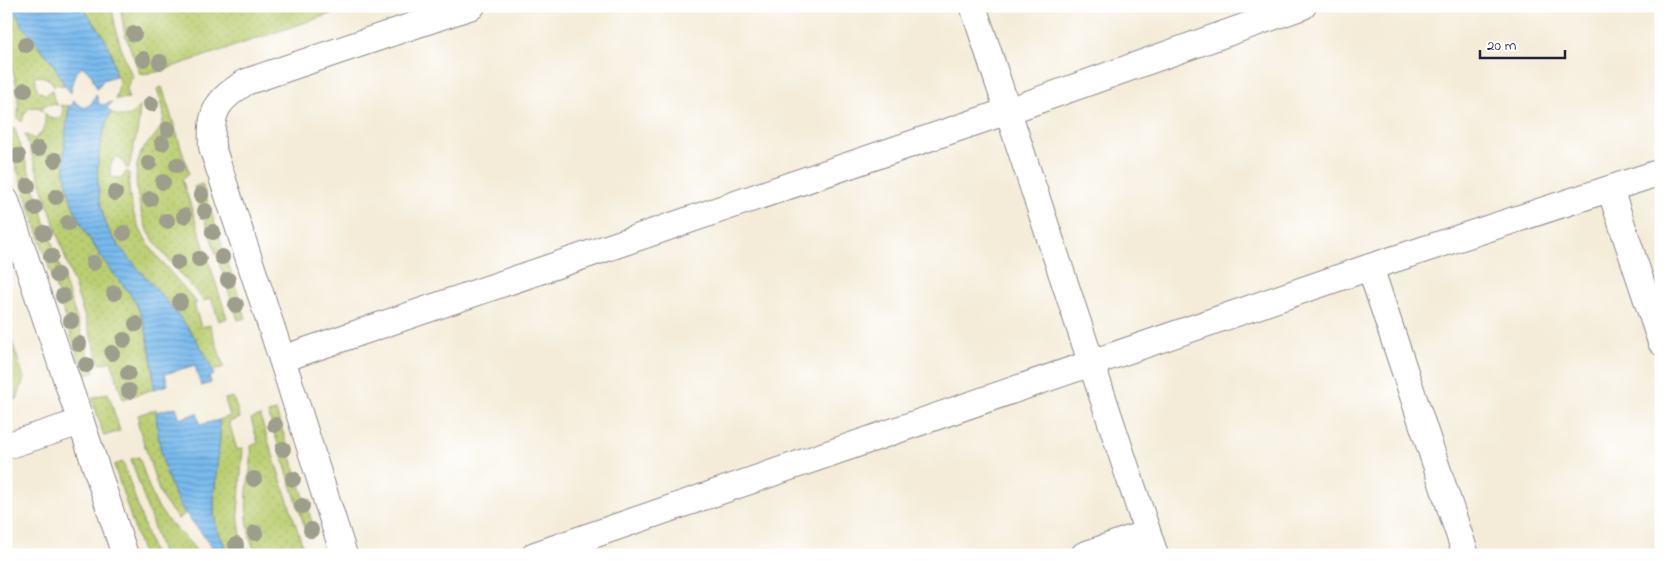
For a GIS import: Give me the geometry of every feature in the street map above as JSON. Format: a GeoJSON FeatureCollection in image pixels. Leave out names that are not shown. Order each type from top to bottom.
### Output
{"type":"FeatureCollection","features":[{"type":"Feature","properties":{"kind":"street"},"geometry":{"type":"LineString","coordinates":[[344,555],[212,146],[211,125],[217,107],[231,92],[246,82],[472,6]]}},
{"type":"Feature","properties":{"kind":"street"},"geometry":{"type":"LineString","coordinates":[[973,6],[1151,544],[1084,555]]}},
{"type":"Feature","properties":{"kind":"street"},"geometry":{"type":"LineString","coordinates":[[282,359],[1008,111],[1303,6]]}},
{"type":"Feature","properties":{"kind":"street"},"geometry":{"type":"LineString","coordinates":[[535,555],[1370,267],[1661,172]]}},
{"type":"Feature","properties":{"kind":"street"},"geometry":{"type":"LineString","coordinates":[[1610,189],[1661,342]]}},
{"type":"Feature","properties":{"kind":"street"},"geometry":{"type":"LineString","coordinates":[[6,201],[125,555]]}},
{"type":"Feature","properties":{"kind":"street"},"geometry":{"type":"LineString","coordinates":[[1370,267],[1466,555]]}},
{"type":"Feature","properties":{"kind":"street"},"geometry":{"type":"LineString","coordinates":[[6,446],[81,422]]}},
{"type":"Feature","properties":{"kind":"green space"},"geometry":{"type":"Polygon","coordinates":[[[6,6],[12,6],[24,27],[53,63],[65,86],[55,84],[54,87],[47,78],[35,76],[38,91],[46,95],[52,90],[54,100],[58,105],[49,104],[41,107],[43,111],[38,107],[29,108],[24,114],[22,122],[18,119],[18,95],[15,79],[6,58],[6,6]]]}},
{"type":"Feature","properties":{"kind":"green space"},"geometry":{"type":"Polygon","coordinates":[[[82,6],[112,6],[120,43],[133,77],[127,87],[129,98],[115,99],[119,85],[118,76],[115,76],[109,46],[82,6]]]}},
{"type":"Feature","properties":{"kind":"green space"},"geometry":{"type":"Polygon","coordinates":[[[120,6],[354,6],[157,72],[140,74],[125,34],[120,6]]]}},
{"type":"Feature","properties":{"kind":"green space"},"geometry":{"type":"Polygon","coordinates":[[[162,87],[189,173],[182,179],[227,318],[219,321],[211,298],[204,301],[164,254],[145,225],[141,212],[137,191],[137,167],[143,149],[158,132],[163,120],[163,109],[157,89],[162,87]]]}},
{"type":"Feature","properties":{"kind":"green space"},"geometry":{"type":"Polygon","coordinates":[[[60,105],[69,106],[64,160],[72,203],[92,243],[138,307],[147,336],[154,389],[123,399],[111,361],[100,364],[25,134],[34,139],[40,134],[45,124],[45,113],[53,119],[63,116],[63,108],[60,105]]]}},
{"type":"Feature","properties":{"kind":"green space"},"geometry":{"type":"Polygon","coordinates":[[[140,106],[138,128],[129,168],[126,168],[123,161],[116,156],[110,171],[112,177],[117,178],[122,178],[126,172],[129,172],[129,193],[133,211],[148,244],[197,303],[194,304],[201,327],[210,325],[224,367],[212,371],[205,353],[197,341],[125,254],[109,231],[104,217],[98,187],[98,171],[99,156],[106,126],[111,112],[119,116],[127,116],[134,113],[140,106]]]}},
{"type":"Feature","properties":{"kind":"green space"},"geometry":{"type":"Polygon","coordinates":[[[6,128],[15,129],[94,372],[84,375],[7,138],[6,128]]]}},
{"type":"Feature","properties":{"kind":"green space"},"geometry":{"type":"Polygon","coordinates":[[[202,184],[246,318],[238,320],[194,187],[202,184]]]}},
{"type":"Feature","properties":{"kind":"green space"},"geometry":{"type":"Polygon","coordinates":[[[6,323],[24,378],[17,399],[6,402],[6,323]]]}},
{"type":"Feature","properties":{"kind":"green space"},"geometry":{"type":"Polygon","coordinates":[[[108,393],[120,431],[104,436],[92,398],[108,393]]]}},
{"type":"Feature","properties":{"kind":"green space"},"geometry":{"type":"Polygon","coordinates":[[[233,397],[240,418],[229,422],[237,450],[243,448],[238,513],[241,536],[247,555],[229,555],[217,529],[214,514],[220,437],[219,420],[230,416],[225,399],[233,397]]]}},
{"type":"Feature","properties":{"kind":"green space"},"geometry":{"type":"Polygon","coordinates":[[[156,409],[164,464],[172,490],[186,513],[178,519],[159,491],[137,421],[140,421],[138,415],[156,409]]]}},
{"type":"Feature","properties":{"kind":"green space"},"geometry":{"type":"Polygon","coordinates":[[[276,411],[316,534],[308,537],[268,413],[276,411]]]}},
{"type":"Feature","properties":{"kind":"green space"},"geometry":{"type":"Polygon","coordinates":[[[260,416],[305,553],[316,552],[317,555],[256,555],[255,553],[248,523],[246,500],[251,446],[258,443],[251,419],[260,416]]]}},
{"type":"Feature","properties":{"kind":"green space"},"geometry":{"type":"Polygon","coordinates":[[[139,457],[149,488],[160,510],[199,555],[163,555],[131,459],[139,457]]]}},
{"type":"Feature","properties":{"kind":"green space"},"geometry":{"type":"Polygon","coordinates":[[[123,462],[154,555],[143,555],[114,465],[123,462]]]}},
{"type":"Feature","properties":{"kind":"water"},"geometry":{"type":"Polygon","coordinates":[[[12,6],[82,6],[109,46],[115,76],[103,80],[97,89],[91,74],[83,67],[74,78],[71,93],[65,86],[53,63],[23,27],[12,6]]]}},
{"type":"Feature","properties":{"kind":"water"},"geometry":{"type":"Polygon","coordinates":[[[96,94],[99,104],[103,105],[112,102],[107,108],[111,112],[102,137],[98,165],[99,195],[109,231],[119,246],[192,333],[214,375],[209,376],[211,383],[201,386],[195,365],[165,374],[168,385],[154,389],[149,343],[139,310],[132,296],[92,243],[72,204],[64,160],[69,106],[73,105],[73,99],[77,104],[85,108],[92,103],[96,94]]]}},
{"type":"Feature","properties":{"kind":"water"},"geometry":{"type":"Polygon","coordinates":[[[176,407],[180,419],[197,413],[200,425],[219,420],[220,437],[214,514],[217,529],[229,555],[216,555],[177,500],[167,476],[161,451],[156,412],[176,407]]]}}]}
